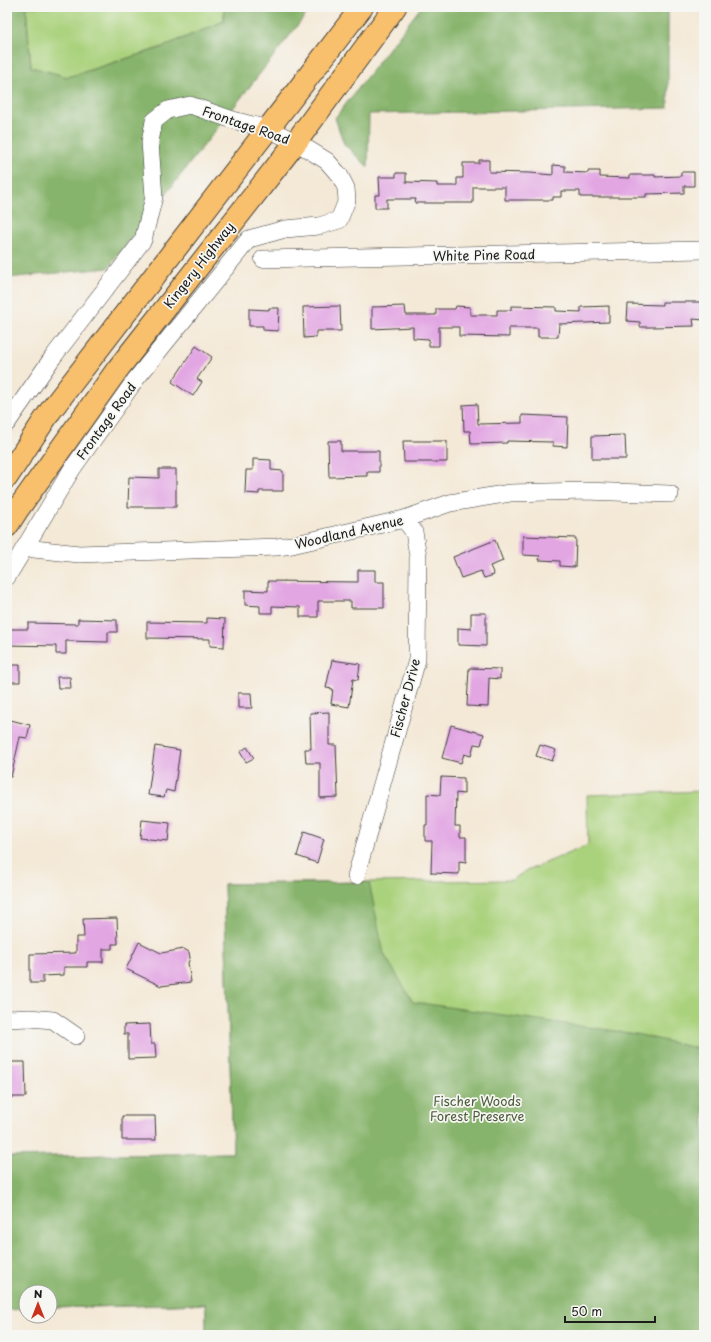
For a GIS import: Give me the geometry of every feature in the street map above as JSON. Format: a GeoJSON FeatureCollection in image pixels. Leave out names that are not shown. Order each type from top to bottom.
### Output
{"type":"FeatureCollection","features":[{"type":"Feature","properties":{"kind":"highway"},"geometry":{"type":"LineString","coordinates":[[7,477],[51,410],[362,7]]}},
{"type":"Feature","properties":{"kind":"highway","name":"Kingery Highway"},"geometry":{"type":"LineString","coordinates":[[7,526],[117,370],[296,142],[395,7]]}},
{"type":"Feature","properties":{"kind":"street","name":"Frontage Road"},"geometry":{"type":"LineString","coordinates":[[7,423],[53,357],[143,240],[154,197],[150,142],[154,121],[168,110],[190,105],[268,130],[296,142],[327,162],[340,176],[346,188],[347,200],[339,220],[319,226],[285,229],[249,240],[136,379],[72,469],[7,577]]}},
{"type":"Feature","properties":{"kind":"street","name":"White Pine Road"},"geometry":{"type":"LineString","coordinates":[[263,259],[704,250]]}},
{"type":"Feature","properties":{"kind":"street","name":"Woodland Avenue"},"geometry":{"type":"LineString","coordinates":[[25,548],[79,554],[292,546],[404,519],[450,503],[510,493],[585,491],[670,494]]}},
{"type":"Feature","properties":{"kind":"street","name":"Fischer Drive"},"geometry":{"type":"LineString","coordinates":[[356,876],[417,660],[418,556],[414,532],[404,519]]}},
{"type":"Feature","properties":{"kind":"street"},"geometry":{"type":"LineString","coordinates":[[7,1019],[29,1018],[53,1020],[76,1036]]}},
{"type":"Feature","properties":{"kind":"green space"},"geometry":{"type":"Polygon","coordinates":[[[7,7],[26,7],[31,67],[68,77],[160,48],[224,21],[224,7],[312,7],[108,268],[7,278],[7,7]]]}},
{"type":"Feature","properties":{"kind":"green space"},"geometry":{"type":"Polygon","coordinates":[[[26,7],[224,7],[224,21],[160,48],[68,77],[31,67],[26,7]]]}},
{"type":"Feature","properties":{"kind":"green space"},"geometry":{"type":"Polygon","coordinates":[[[421,7],[668,7],[668,108],[369,114],[368,167],[344,144],[335,118],[421,7]]]}},
{"type":"Feature","properties":{"kind":"green space","name":"Fischer Woods Forest Preserve"},"geometry":{"type":"Polygon","coordinates":[[[704,791],[704,1335],[206,1335],[206,1304],[58,1308],[58,1284],[18,1284],[18,1309],[7,1310],[7,1157],[233,1153],[224,884],[512,880],[524,872],[588,845],[587,795],[704,791]]]}},
{"type":"Feature","properties":{"kind":"green space","name":"Fischer Woods Forest Preserve"},"geometry":{"type":"Polygon","coordinates":[[[369,882],[384,954],[413,1002],[636,1034],[704,1050],[704,1335],[206,1335],[206,1304],[58,1308],[58,1284],[18,1284],[18,1309],[7,1310],[7,1157],[233,1153],[224,884],[369,882]]]}},
{"type":"Feature","properties":{"kind":"building"},"geometry":{"type":"Polygon","coordinates":[[[479,160],[489,160],[489,172],[553,175],[553,165],[565,166],[565,172],[588,173],[588,171],[600,171],[600,177],[630,178],[630,175],[655,175],[655,177],[681,176],[681,172],[694,172],[694,186],[684,186],[684,193],[646,194],[646,197],[580,197],[580,191],[561,191],[561,197],[553,197],[553,200],[505,200],[505,187],[473,187],[473,203],[415,203],[416,199],[387,199],[387,208],[375,208],[375,195],[380,195],[379,177],[396,177],[396,173],[406,173],[406,182],[437,183],[437,186],[457,186],[457,178],[463,178],[463,163],[479,163],[479,160]]]}},
{"type":"Feature","properties":{"kind":"building"},"geometry":{"type":"Polygon","coordinates":[[[662,302],[704,302],[704,320],[693,319],[694,326],[652,327],[640,327],[640,322],[627,321],[628,304],[662,305],[662,302]]]}},
{"type":"Feature","properties":{"kind":"building"},"geometry":{"type":"Polygon","coordinates":[[[340,306],[341,331],[316,331],[316,337],[304,338],[303,307],[340,306]]]}},
{"type":"Feature","properties":{"kind":"building"},"geometry":{"type":"Polygon","coordinates":[[[405,306],[406,315],[436,315],[436,309],[455,309],[456,306],[470,307],[470,315],[497,315],[497,310],[511,310],[511,306],[556,307],[556,311],[581,312],[581,307],[609,306],[609,322],[559,324],[558,337],[538,337],[538,328],[509,328],[509,337],[459,336],[459,327],[439,327],[439,346],[429,346],[429,339],[413,338],[413,327],[372,329],[372,307],[405,306]]]}},
{"type":"Feature","properties":{"kind":"building"},"geometry":{"type":"Polygon","coordinates":[[[269,308],[279,308],[278,331],[263,330],[263,326],[249,326],[249,309],[269,310],[269,308]]]}},
{"type":"Feature","properties":{"kind":"building"},"geometry":{"type":"Polygon","coordinates":[[[196,346],[212,357],[197,379],[202,382],[193,396],[172,382],[196,346]]]}},
{"type":"Feature","properties":{"kind":"building"},"geometry":{"type":"Polygon","coordinates":[[[477,404],[478,424],[522,423],[522,415],[568,417],[567,447],[553,446],[553,442],[507,441],[507,443],[471,444],[470,431],[464,431],[463,405],[477,404]]]}},
{"type":"Feature","properties":{"kind":"building"},"geometry":{"type":"Polygon","coordinates":[[[625,435],[626,459],[592,459],[592,436],[625,435]]]}},
{"type":"Feature","properties":{"kind":"building"},"geometry":{"type":"Polygon","coordinates":[[[328,441],[341,441],[341,451],[379,451],[379,472],[367,472],[367,476],[329,477],[328,441]]]}},
{"type":"Feature","properties":{"kind":"building"},"geometry":{"type":"Polygon","coordinates":[[[403,441],[447,441],[447,462],[404,462],[403,441]]]}},
{"type":"Feature","properties":{"kind":"building"},"geometry":{"type":"Polygon","coordinates":[[[253,459],[271,460],[271,470],[283,471],[283,491],[259,491],[259,494],[245,493],[246,470],[253,470],[253,459]]]}},
{"type":"Feature","properties":{"kind":"building"},"geometry":{"type":"Polygon","coordinates":[[[159,469],[176,469],[176,507],[128,507],[129,477],[159,478],[159,469]]]}},
{"type":"Feature","properties":{"kind":"building"},"geometry":{"type":"Polygon","coordinates":[[[523,536],[576,538],[575,567],[560,566],[560,561],[539,560],[540,556],[523,555],[523,536]]]}},
{"type":"Feature","properties":{"kind":"building"},"geometry":{"type":"Polygon","coordinates":[[[495,540],[503,561],[490,566],[494,575],[484,578],[481,571],[461,578],[453,557],[495,540]]]}},
{"type":"Feature","properties":{"kind":"building"},"geometry":{"type":"Polygon","coordinates":[[[358,570],[375,570],[375,582],[384,582],[384,608],[351,608],[351,601],[318,601],[318,617],[300,617],[300,607],[272,606],[272,613],[260,613],[260,606],[245,605],[245,590],[268,591],[268,581],[358,582],[358,570]]]}},
{"type":"Feature","properties":{"kind":"building"},"geometry":{"type":"Polygon","coordinates":[[[471,613],[486,613],[486,646],[458,645],[458,628],[471,629],[471,613]]]}},
{"type":"Feature","properties":{"kind":"building"},"geometry":{"type":"Polygon","coordinates":[[[207,618],[225,619],[224,647],[210,646],[210,639],[147,638],[147,622],[207,623],[207,618]]]}},
{"type":"Feature","properties":{"kind":"building"},"geometry":{"type":"Polygon","coordinates":[[[78,619],[117,620],[117,632],[108,632],[108,642],[66,641],[66,654],[56,654],[56,646],[7,645],[7,629],[28,629],[28,623],[78,624],[78,619]]]}},
{"type":"Feature","properties":{"kind":"building"},"geometry":{"type":"Polygon","coordinates":[[[332,660],[360,664],[358,680],[353,679],[349,707],[331,704],[333,689],[326,688],[332,660]]]}},
{"type":"Feature","properties":{"kind":"building"},"geometry":{"type":"Polygon","coordinates":[[[7,665],[20,665],[20,682],[7,682],[7,665]]]}},
{"type":"Feature","properties":{"kind":"building"},"geometry":{"type":"Polygon","coordinates":[[[469,668],[500,669],[500,679],[489,678],[488,707],[467,706],[469,668]]]}},
{"type":"Feature","properties":{"kind":"building"},"geometry":{"type":"Polygon","coordinates":[[[57,677],[70,677],[71,688],[58,688],[57,677]]]}},
{"type":"Feature","properties":{"kind":"building"},"geometry":{"type":"Polygon","coordinates":[[[238,693],[251,693],[252,708],[238,708],[238,693]]]}},
{"type":"Feature","properties":{"kind":"building"},"geometry":{"type":"Polygon","coordinates":[[[329,712],[329,745],[336,745],[338,797],[320,798],[320,763],[306,763],[305,749],[311,749],[310,713],[329,712]]]}},
{"type":"Feature","properties":{"kind":"building"},"geometry":{"type":"Polygon","coordinates":[[[7,719],[30,725],[27,738],[20,737],[11,777],[7,777],[7,719]]]}},
{"type":"Feature","properties":{"kind":"building"},"geometry":{"type":"Polygon","coordinates":[[[451,725],[484,734],[481,745],[474,744],[471,756],[464,754],[461,763],[442,758],[451,725]]]}},
{"type":"Feature","properties":{"kind":"building"},"geometry":{"type":"Polygon","coordinates":[[[540,745],[556,750],[552,761],[536,756],[540,745]]]}},
{"type":"Feature","properties":{"kind":"building"},"geometry":{"type":"Polygon","coordinates":[[[155,746],[180,750],[174,792],[166,790],[164,797],[148,795],[155,746]]]}},
{"type":"Feature","properties":{"kind":"building"},"geometry":{"type":"Polygon","coordinates":[[[247,747],[254,758],[246,762],[240,752],[247,747]]]}},
{"type":"Feature","properties":{"kind":"building"},"geometry":{"type":"Polygon","coordinates":[[[441,777],[464,778],[464,794],[456,793],[455,826],[460,826],[460,837],[466,837],[466,862],[459,861],[459,874],[431,873],[432,841],[425,841],[425,825],[427,825],[427,794],[440,795],[441,777]]]}},
{"type":"Feature","properties":{"kind":"building"},"geometry":{"type":"Polygon","coordinates":[[[142,820],[170,823],[168,841],[140,838],[142,820]]]}},
{"type":"Feature","properties":{"kind":"building"},"geometry":{"type":"Polygon","coordinates":[[[304,832],[324,839],[317,863],[297,856],[304,832]]]}},
{"type":"Feature","properties":{"kind":"building"},"geometry":{"type":"Polygon","coordinates":[[[117,918],[118,944],[112,944],[112,949],[103,949],[103,962],[87,962],[87,967],[64,967],[64,975],[43,976],[43,983],[30,983],[30,954],[76,953],[76,937],[84,937],[83,919],[117,918]]]}},
{"type":"Feature","properties":{"kind":"building"},"geometry":{"type":"Polygon","coordinates":[[[139,942],[161,953],[184,949],[189,952],[190,958],[188,963],[191,982],[161,986],[126,969],[139,942]]]}},
{"type":"Feature","properties":{"kind":"building"},"geometry":{"type":"Polygon","coordinates":[[[150,1024],[151,1044],[155,1044],[156,1058],[128,1059],[128,1034],[124,1034],[124,1025],[150,1024]]]}},
{"type":"Feature","properties":{"kind":"building"},"geometry":{"type":"Polygon","coordinates":[[[10,1062],[25,1062],[26,1097],[7,1097],[7,1071],[11,1070],[10,1062]]]}},
{"type":"Feature","properties":{"kind":"building"},"geometry":{"type":"Polygon","coordinates":[[[122,1116],[155,1116],[156,1140],[122,1140],[122,1116]]]}}]}
